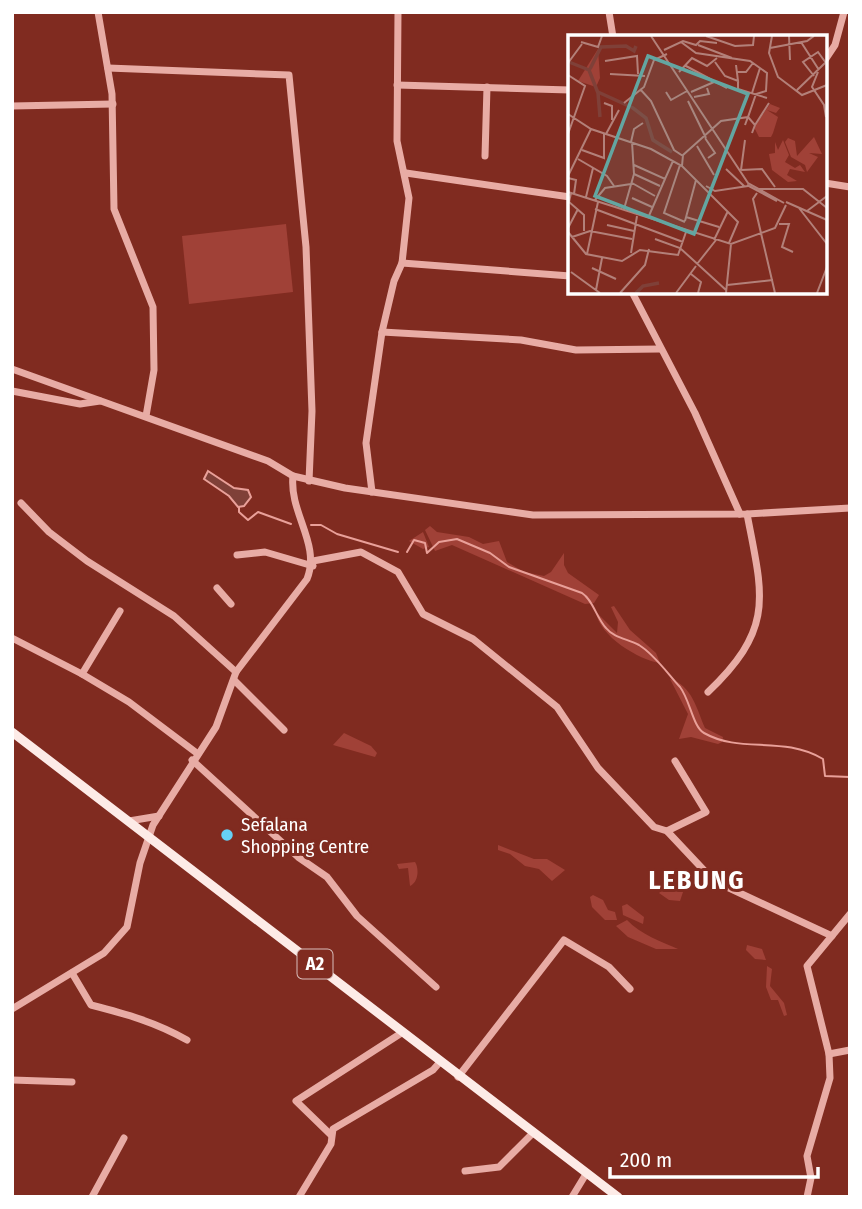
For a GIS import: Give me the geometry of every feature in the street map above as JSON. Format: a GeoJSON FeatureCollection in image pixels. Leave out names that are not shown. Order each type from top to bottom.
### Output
{"type":"FeatureCollection","features":[{"type":"Feature","properties":{"kind":"main road","name":"A2"},"geometry":{"type":"LineString","coordinates":[[12,732],[458,1077],[618,1197]]}},
{"type":"Feature","properties":{"kind":"street"},"geometry":{"type":"LineString","coordinates":[[98,12],[113,104],[114,209],[153,307],[154,370],[146,416]]}},
{"type":"Feature","properties":{"kind":"street"},"geometry":{"type":"LineString","coordinates":[[372,492],[366,443],[382,332],[394,281],[402,263],[409,198],[397,141],[398,12]]}},
{"type":"Feature","properties":{"kind":"street"},"geometry":{"type":"LineString","coordinates":[[609,12],[613,35]]}},
{"type":"Feature","properties":{"kind":"street"},"geometry":{"type":"LineString","coordinates":[[827,57],[835,45],[844,12]]}},
{"type":"Feature","properties":{"kind":"street"},"geometry":{"type":"LineString","coordinates":[[108,68],[289,75],[306,247],[312,411],[309,481]]}},
{"type":"Feature","properties":{"kind":"street"},"geometry":{"type":"LineString","coordinates":[[397,85],[568,90]]}},
{"type":"Feature","properties":{"kind":"street"},"geometry":{"type":"LineString","coordinates":[[485,156],[487,87]]}},
{"type":"Feature","properties":{"kind":"street"},"geometry":{"type":"LineString","coordinates":[[12,106],[113,104]]}},
{"type":"Feature","properties":{"kind":"street"},"geometry":{"type":"LineString","coordinates":[[405,173],[568,197]]}},
{"type":"Feature","properties":{"kind":"street"},"geometry":{"type":"LineString","coordinates":[[827,183],[850,187]]}},
{"type":"Feature","properties":{"kind":"street"},"geometry":{"type":"LineString","coordinates":[[402,263],[568,276]]}},
{"type":"Feature","properties":{"kind":"street"},"geometry":{"type":"LineString","coordinates":[[633,294],[695,413],[743,514],[760,590],[758,622],[740,656],[708,692]]}},
{"type":"Feature","properties":{"kind":"street"},"geometry":{"type":"LineString","coordinates":[[382,332],[521,340],[576,350],[660,349]]}},
{"type":"Feature","properties":{"kind":"street"},"geometry":{"type":"LineString","coordinates":[[12,369],[268,461],[293,476],[372,492],[534,515],[743,514],[850,508]]}},
{"type":"Feature","properties":{"kind":"street"},"geometry":{"type":"LineString","coordinates":[[12,391],[80,404],[100,401]]}},
{"type":"Feature","properties":{"kind":"street"},"geometry":{"type":"LineString","coordinates":[[12,1009],[104,953],[127,928],[148,835],[216,727],[235,676],[307,579],[313,564],[293,503],[293,476]]}},
{"type":"Feature","properties":{"kind":"street"},"geometry":{"type":"LineString","coordinates":[[21,503],[49,532],[87,561],[174,616],[235,676],[284,730]]}},
{"type":"Feature","properties":{"kind":"street"},"geometry":{"type":"LineString","coordinates":[[237,555],[265,552],[313,564],[361,552],[398,572],[423,614],[473,639],[556,707],[598,768],[654,827],[667,831],[714,881],[832,936]]}},
{"type":"Feature","properties":{"kind":"street"},"geometry":{"type":"LineString","coordinates":[[217,588],[231,604]]}},
{"type":"Feature","properties":{"kind":"street"},"geometry":{"type":"LineString","coordinates":[[82,674],[120,611]]}},
{"type":"Feature","properties":{"kind":"street"},"geometry":{"type":"LineString","coordinates":[[12,638],[129,702],[195,757],[298,857],[327,877],[357,916],[436,987]]}},
{"type":"Feature","properties":{"kind":"street"},"geometry":{"type":"LineString","coordinates":[[667,831],[705,812],[675,761]]}},
{"type":"Feature","properties":{"kind":"street"},"geometry":{"type":"LineString","coordinates":[[129,821],[159,816]]}},
{"type":"Feature","properties":{"kind":"street"},"geometry":{"type":"LineString","coordinates":[[807,1197],[811,1178],[807,1156],[830,1078],[830,1054],[807,966],[850,914]]}},
{"type":"Feature","properties":{"kind":"street"},"geometry":{"type":"LineString","coordinates":[[458,1077],[564,940],[609,967],[630,989]]}},
{"type":"Feature","properties":{"kind":"street"},"geometry":{"type":"LineString","coordinates":[[72,973],[91,1005],[146,1020],[187,1040]]}},
{"type":"Feature","properties":{"kind":"street"},"geometry":{"type":"LineString","coordinates":[[331,1135],[296,1101],[403,1032]]}},
{"type":"Feature","properties":{"kind":"street"},"geometry":{"type":"LineString","coordinates":[[830,1054],[850,1050]]}},
{"type":"Feature","properties":{"kind":"street"},"geometry":{"type":"LineString","coordinates":[[299,1197],[331,1144],[333,1129],[433,1070],[440,1062]]}},
{"type":"Feature","properties":{"kind":"street"},"geometry":{"type":"LineString","coordinates":[[12,1080],[72,1082]]}},
{"type":"Feature","properties":{"kind":"street"},"geometry":{"type":"LineString","coordinates":[[465,1171],[499,1167],[534,1132]]}},
{"type":"Feature","properties":{"kind":"street"},"geometry":{"type":"LineString","coordinates":[[92,1197],[124,1138]]}},
{"type":"Feature","properties":{"kind":"street"},"geometry":{"type":"LineString","coordinates":[[572,1197],[586,1174]]}},
{"type":"Feature","properties":{"kind":"shaded area"},"geometry":{"type":"Polygon","coordinates":[[[286,224],[293,292],[189,304],[182,236],[286,224]]]}},
{"type":"Feature","properties":{"kind":"shaded area"},"geometry":{"type":"Polygon","coordinates":[[[208,471],[234,488],[248,490],[251,497],[244,506],[238,507],[229,496],[204,479],[208,471]]]}},
{"type":"Feature","properties":{"kind":"shaded area"},"geometry":{"type":"Polygon","coordinates":[[[430,526],[437,532],[469,537],[483,544],[499,541],[507,562],[524,572],[544,576],[551,572],[564,553],[564,565],[568,573],[599,595],[594,603],[585,604],[452,545],[435,551],[425,530],[430,526]]]}},
{"type":"Feature","properties":{"kind":"shaded area"},"geometry":{"type":"Polygon","coordinates":[[[423,532],[429,547],[423,549],[409,541],[423,532]]]}},
{"type":"Feature","properties":{"kind":"shaded area"},"geometry":{"type":"Polygon","coordinates":[[[614,606],[630,630],[656,653],[660,663],[631,652],[604,630],[596,612],[617,633],[618,622],[611,607],[614,606]]]}},
{"type":"Feature","properties":{"kind":"shaded area"},"geometry":{"type":"Polygon","coordinates":[[[670,679],[689,692],[705,728],[723,737],[722,742],[718,744],[691,737],[679,739],[688,714],[670,679]]]}},
{"type":"Feature","properties":{"kind":"shaded area"},"geometry":{"type":"Polygon","coordinates":[[[344,733],[371,746],[377,753],[375,757],[333,745],[344,733]]]}},
{"type":"Feature","properties":{"kind":"shaded area"},"geometry":{"type":"Polygon","coordinates":[[[498,845],[534,859],[547,859],[565,870],[552,881],[539,869],[525,866],[510,854],[498,850],[498,845]]]}},
{"type":"Feature","properties":{"kind":"shaded area"},"geometry":{"type":"Polygon","coordinates":[[[415,862],[417,875],[410,886],[408,868],[399,869],[397,864],[415,862]]]}},
{"type":"Feature","properties":{"kind":"shaded area"},"geometry":{"type":"Polygon","coordinates":[[[671,883],[683,892],[680,901],[669,900],[659,893],[671,883]]]}},
{"type":"Feature","properties":{"kind":"shaded area"},"geometry":{"type":"Polygon","coordinates":[[[593,895],[603,900],[608,910],[615,912],[617,920],[605,920],[592,907],[590,897],[593,895]]]}},
{"type":"Feature","properties":{"kind":"shaded area"},"geometry":{"type":"Polygon","coordinates":[[[627,904],[644,917],[643,924],[623,915],[622,906],[627,904]]]}},
{"type":"Feature","properties":{"kind":"shaded area"},"geometry":{"type":"Polygon","coordinates":[[[627,920],[645,933],[678,949],[656,949],[628,937],[616,926],[627,920]]]}},
{"type":"Feature","properties":{"kind":"shaded area"},"geometry":{"type":"Polygon","coordinates":[[[747,945],[762,949],[766,960],[755,959],[746,950],[747,945]]]}},
{"type":"Feature","properties":{"kind":"shaded area"},"geometry":{"type":"Polygon","coordinates":[[[767,966],[772,969],[770,986],[784,1003],[787,1015],[784,1016],[778,1000],[771,1000],[766,987],[767,966]]]}},
{"type":"Feature","properties":{"kind":"waterway"},"geometry":{"type":"LineString","coordinates":[[239,507],[239,512],[248,520],[258,512],[291,524]]}},
{"type":"Feature","properties":{"kind":"waterway"},"geometry":{"type":"LineString","coordinates":[[311,525],[321,525],[337,534],[398,552]]}},
{"type":"Feature","properties":{"kind":"waterway"},"geometry":{"type":"LineString","coordinates":[[407,552],[414,540],[425,543],[427,553],[439,542],[457,539],[490,553],[509,567],[582,593],[609,631],[639,645],[661,664],[680,687],[697,725],[704,733],[732,743],[777,746],[808,752],[823,759],[825,776],[850,777]]}},
{"type":"Feature","properties":{"kind":"place","name":"Sefalana Shopping Centre"},"geometry":{"type":"Point","coordinates":[227,835]}},
{"type":"Feature","properties":{"kind":"district","name":"LEBUNG"},"geometry":{"type":"Point","coordinates":[697,880]}}]}
